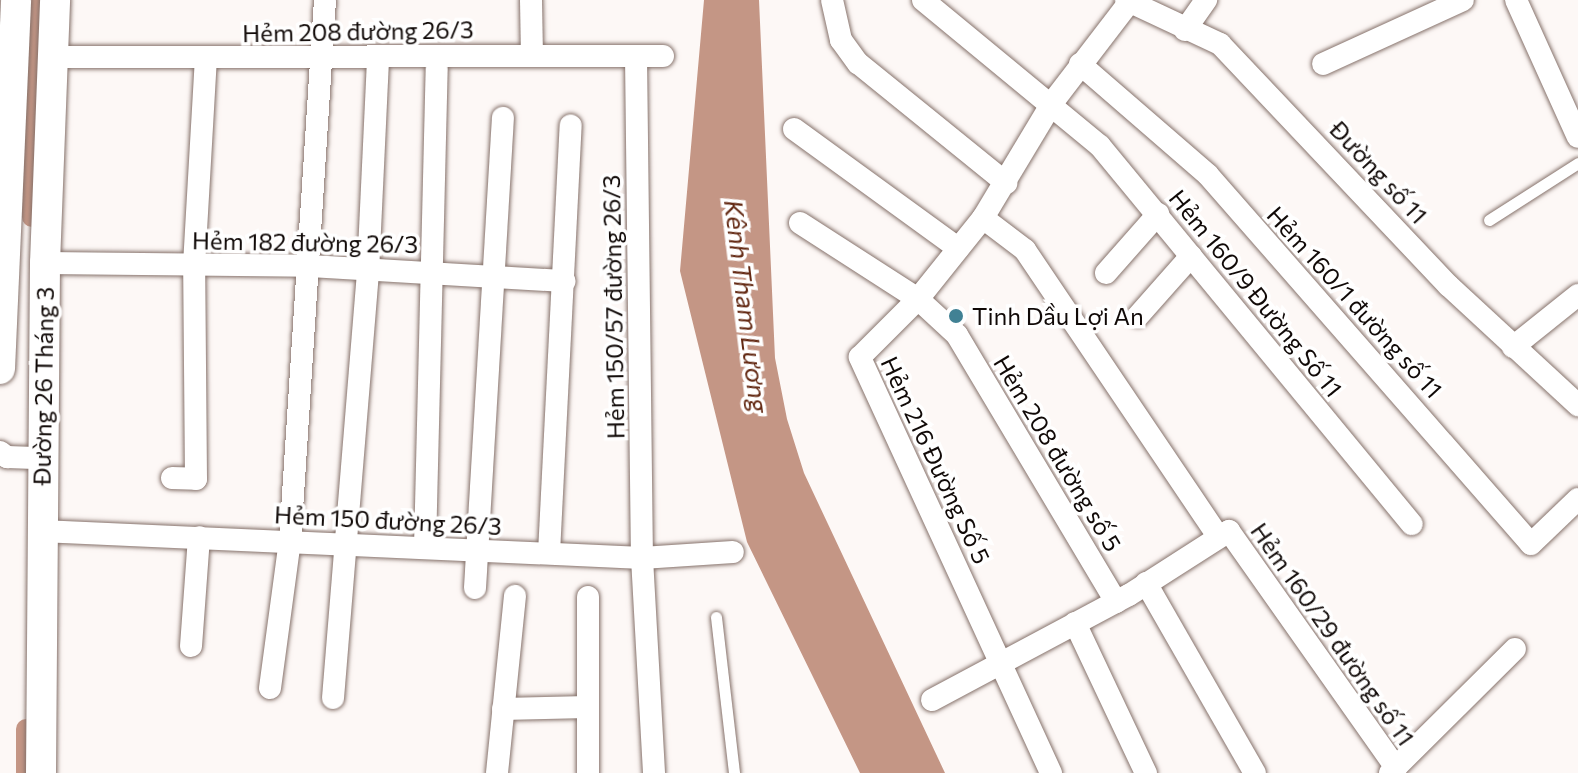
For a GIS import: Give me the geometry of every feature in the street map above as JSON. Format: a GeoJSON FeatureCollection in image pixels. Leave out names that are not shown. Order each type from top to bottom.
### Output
{"type":"FeatureCollection","features":[{"type":"Feature","properties":{"kind":"street","name":"Đường 26 Tháng 3"},"geometry":{"type":"LineString","coordinates":[[0,369],[6,133],[16,0]]}},
{"type":"Feature","properties":{"kind":"street","name":"Đường 26 Tháng 3"},"geometry":{"type":"LineString","coordinates":[[41,773],[41,531],[37,458],[55,0]]}},
{"type":"Feature","properties":{"kind":"street"},"geometry":{"type":"LineString","coordinates":[[270,688],[290,541],[325,0]]}},
{"type":"Feature","properties":{"kind":"street"},"geometry":{"type":"LineString","coordinates":[[531,0],[532,55]]}},
{"type":"Feature","properties":{"kind":"street"},"geometry":{"type":"LineString","coordinates":[[832,0],[841,40],[858,63],[1006,183]]}},
{"type":"Feature","properties":{"kind":"street","name":"Hẻm 160/9 Đường Số 11"},"geometry":{"type":"LineString","coordinates":[[923,0],[1052,103],[1100,146],[1412,524]]}},
{"type":"Feature","properties":{"kind":"street"},"geometry":{"type":"LineString","coordinates":[[1185,30],[1206,0]]}},
{"type":"Feature","properties":{"kind":"street"},"geometry":{"type":"LineString","coordinates":[[1323,64],[1463,0]]}},
{"type":"Feature","properties":{"kind":"street"},"geometry":{"type":"LineString","coordinates":[[1516,0],[1578,137]]}},
{"type":"Feature","properties":{"kind":"street","name":"Hẻm 216 Đường Số 5"},"geometry":{"type":"LineString","coordinates":[[1051,773],[860,357],[918,299],[983,218],[1052,103],[1129,1]]}},
{"type":"Feature","properties":{"kind":"street","name":"Đường số 11"},"geometry":{"type":"LineString","coordinates":[[1129,1],[1220,44],[1513,347],[1578,405]]}},
{"type":"Feature","properties":{"kind":"street","name":"Hẻm 150/57 đường 26/3"},"geometry":{"type":"LineString","coordinates":[[636,56],[642,558],[654,773]]}},
{"type":"Feature","properties":{"kind":"street","name":"Hẻm 208 đường 26/3"},"geometry":{"type":"LineString","coordinates":[[54,57],[663,56]]}},
{"type":"Feature","properties":{"kind":"street"},"geometry":{"type":"LineString","coordinates":[[333,698],[343,542],[368,272],[378,57]]}},
{"type":"Feature","properties":{"kind":"street"},"geometry":{"type":"LineString","coordinates":[[172,478],[196,479],[194,265],[206,58]]}},
{"type":"Feature","properties":{"kind":"street","name":"Hẻm 160/1 đường số 11"},"geometry":{"type":"LineString","coordinates":[[1080,64],[1208,175],[1531,544],[1578,499]]}},
{"type":"Feature","properties":{"kind":"street"},"geometry":{"type":"LineString","coordinates":[[425,547],[437,69]]}},
{"type":"Feature","properties":{"kind":"street"},"geometry":{"type":"LineString","coordinates":[[475,588],[503,118]]}},
{"type":"Feature","properties":{"kind":"street"},"geometry":{"type":"LineString","coordinates":[[549,553],[571,126]]}},
{"type":"Feature","properties":{"kind":"street"},"geometry":{"type":"LineString","coordinates":[[794,129],[958,248]]}},
{"type":"Feature","properties":{"kind":"street"},"geometry":{"type":"LineString","coordinates":[[1106,273],[1158,214]]}},
{"type":"Feature","properties":{"kind":"street","name":"Hẻm 160/29 đường số 11"},"geometry":{"type":"LineString","coordinates":[[983,218],[1025,250],[1393,770],[1515,649]]}},
{"type":"Feature","properties":{"kind":"street","name":"Hẻm 208 đường số 5"},"geometry":{"type":"LineString","coordinates":[[800,223],[918,299],[957,335],[1116,602]]}},
{"type":"Feature","properties":{"kind":"street"},"geometry":{"type":"LineString","coordinates":[[1138,316],[1191,256]]}},
{"type":"Feature","properties":{"kind":"street","name":"Hẻm 182 đường 26/3"},"geometry":{"type":"LineString","coordinates":[[45,263],[310,266],[368,272],[430,271],[565,281]]}},
{"type":"Feature","properties":{"kind":"street"},"geometry":{"type":"LineString","coordinates":[[1513,347],[1578,295]]}},
{"type":"Feature","properties":{"kind":"street"},"geometry":{"type":"LineString","coordinates":[[4,455],[37,458]]}},
{"type":"Feature","properties":{"kind":"street","name":"Hẻm 150 đường 26/3"},"geometry":{"type":"LineString","coordinates":[[41,531],[343,542],[642,558],[733,552]]}},
{"type":"Feature","properties":{"kind":"street"},"geometry":{"type":"LineString","coordinates":[[932,700],[1116,602],[1223,533]]}},
{"type":"Feature","properties":{"kind":"street"},"geometry":{"type":"LineString","coordinates":[[191,646],[199,537]]}},
{"type":"Feature","properties":{"kind":"street"},"geometry":{"type":"LineString","coordinates":[[1146,583],[1255,773]]}},
{"type":"Feature","properties":{"kind":"street"},"geometry":{"type":"LineString","coordinates":[[497,773],[515,596]]}},
{"type":"Feature","properties":{"kind":"street"},"geometry":{"type":"LineString","coordinates":[[588,597],[588,773]]}},
{"type":"Feature","properties":{"kind":"street"},"geometry":{"type":"LineString","coordinates":[[1075,623],[1146,773]]}},
{"type":"Feature","properties":{"kind":"street"},"geometry":{"type":"LineString","coordinates":[[503,709],[587,707]]}},
{"type":"Feature","properties":{"kind":"lane"},"geometry":{"type":"LineString","coordinates":[[1489,220],[1578,163]]}},
{"type":"Feature","properties":{"kind":"lane"},"geometry":{"type":"LineString","coordinates":[[716,617],[734,773]]}},
{"type":"Feature","properties":{"kind":"water","name":"Kênh Tham Lương"},"geometry":{"type":"Polygon","coordinates":[[[704,0],[759,0],[775,358],[787,419],[804,473],[945,773],[860,773],[747,542],[680,271],[704,0]]]}},
{"type":"Feature","properties":{"kind":"waterway"},"geometry":{"type":"LineString","coordinates":[[32,217],[35,0]]}},
{"type":"Feature","properties":{"kind":"waterway"},"geometry":{"type":"LineString","coordinates":[[26,729],[26,773]]}},
{"type":"Feature","properties":{"kind":"place","name":"Tinh Dầu Lợi An"},"geometry":{"type":"Point","coordinates":[956,316]}}]}
